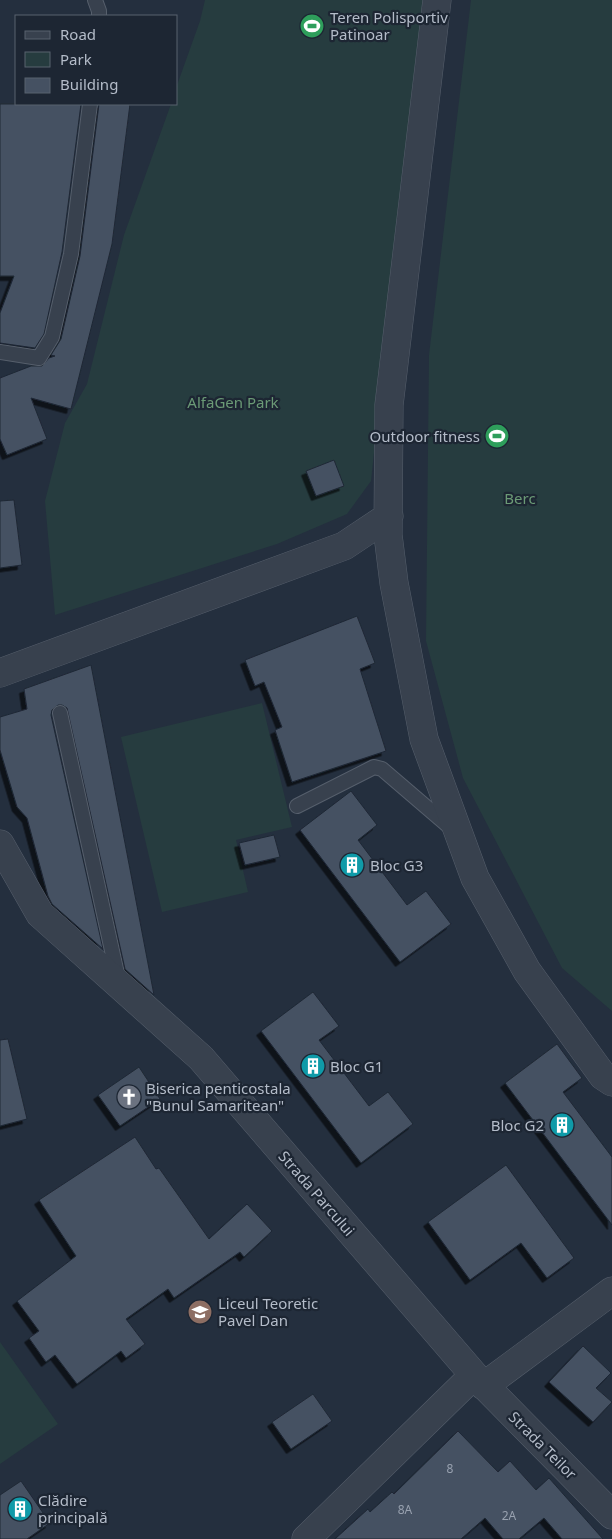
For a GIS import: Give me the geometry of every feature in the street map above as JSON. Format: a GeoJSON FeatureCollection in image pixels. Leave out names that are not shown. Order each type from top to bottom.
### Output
{"type":"FeatureCollection","features":[{"type":"Feature","properties":{"kind":"street"},"geometry":{"type":"LineString","coordinates":[[438,0],[389,405],[388,535],[394,583],[424,738],[475,878],[527,971],[603,1076],[612,1082]]}},
{"type":"Feature","properties":{"kind":"street"},"geometry":{"type":"LineString","coordinates":[[0,673],[344,546],[389,516]]}},
{"type":"Feature","properties":{"kind":"street","name":"Strada Parcului"},"geometry":{"type":"LineString","coordinates":[[0,844],[40,914],[201,1058],[479,1380]]}},
{"type":"Feature","properties":{"kind":"street"},"geometry":{"type":"LineString","coordinates":[[306,1539],[479,1380],[612,1291]]}},
{"type":"Feature","properties":{"kind":"street","name":"Strada Teilor"},"geometry":{"type":"LineString","coordinates":[[479,1380],[612,1515]]}},
{"type":"Feature","properties":{"kind":"lane"},"geometry":{"type":"LineString","coordinates":[[95,0],[99,15]]}},
{"type":"Feature","properties":{"kind":"lane"},"geometry":{"type":"LineString","coordinates":[[0,352],[39,358],[52,337],[70,254],[90,105]]}},
{"type":"Feature","properties":{"kind":"lane"},"geometry":{"type":"LineString","coordinates":[[60,713],[119,986]]}},
{"type":"Feature","properties":{"kind":"lane"},"geometry":{"type":"LineString","coordinates":[[297,806],[365,771],[374,768],[382,769],[460,836]]}},
{"type":"Feature","properties":{"kind":"green space","name":"AlfaGen Park"},"geometry":{"type":"Polygon","coordinates":[[[205,0],[432,0],[385,349],[371,481],[347,514],[277,544],[55,615],[45,501],[65,423],[87,384],[124,235],[171,105],[178,105],[178,82],[200,21],[205,0]]]}},
{"type":"Feature","properties":{"kind":"green space","name":"Berc"},"geometry":{"type":"Polygon","coordinates":[[[471,0],[612,0],[612,1011],[562,968],[463,778],[426,641],[429,355],[471,0]]]}},
{"type":"Feature","properties":{"kind":"green space"},"geometry":{"type":"Polygon","coordinates":[[[262,703],[292,827],[236,840],[248,892],[162,912],[121,737],[262,703]]]}},
{"type":"Feature","properties":{"kind":"green space"},"geometry":{"type":"Polygon","coordinates":[[[0,1342],[58,1424],[0,1464],[0,1342]]]}},
{"type":"Feature","properties":{"kind":"building"},"geometry":{"type":"Polygon","coordinates":[[[0,104],[81,105],[62,252],[44,334],[35,348],[0,343],[0,313],[14,276],[0,276],[0,104]]]}},
{"type":"Feature","properties":{"kind":"building"},"geometry":{"type":"Polygon","coordinates":[[[99,105],[130,105],[112,244],[71,409],[31,398],[47,439],[7,455],[0,439],[0,378],[31,366],[42,366],[49,358],[55,356],[51,355],[61,339],[80,256],[99,105]]]}},
{"type":"Feature","properties":{"kind":"building"},"geometry":{"type":"Polygon","coordinates":[[[334,460],[344,486],[316,496],[306,471],[334,460]]]}},
{"type":"Feature","properties":{"kind":"building"},"geometry":{"type":"Polygon","coordinates":[[[14,500],[22,565],[0,568],[0,501],[14,500]]]}},
{"type":"Feature","properties":{"kind":"building"},"geometry":{"type":"Polygon","coordinates":[[[357,616],[375,663],[360,669],[386,751],[292,782],[275,730],[282,727],[264,682],[255,686],[245,660],[357,616]]]}},
{"type":"Feature","properties":{"kind":"building"},"geometry":{"type":"Polygon","coordinates":[[[91,665],[154,995],[125,969],[67,708],[58,705],[52,710],[51,715],[103,949],[52,904],[48,896],[27,818],[17,807],[0,750],[0,717],[27,709],[24,689],[91,665]]]}},
{"type":"Feature","properties":{"kind":"building","name":"Bloc G3"},"geometry":{"type":"Polygon","coordinates":[[[351,791],[377,825],[358,840],[407,905],[426,891],[451,924],[400,962],[300,830],[351,791]]]}},
{"type":"Feature","properties":{"kind":"building"},"geometry":{"type":"Polygon","coordinates":[[[274,835],[280,857],[245,865],[239,843],[274,835]]]}},
{"type":"Feature","properties":{"kind":"building","name":"Bloc G1"},"geometry":{"type":"Polygon","coordinates":[[[313,992],[339,1026],[319,1040],[369,1106],[388,1092],[413,1124],[361,1163],[261,1031],[313,992]]]}},
{"type":"Feature","properties":{"kind":"building"},"geometry":{"type":"Polygon","coordinates":[[[8,1039],[27,1119],[0,1126],[0,1040],[8,1039]]]}},
{"type":"Feature","properties":{"kind":"building","name":"Bloc G2"},"geometry":{"type":"Polygon","coordinates":[[[557,1044],[582,1078],[563,1092],[612,1157],[612,1225],[505,1083],[557,1044]]]}},
{"type":"Feature","properties":{"kind":"building","name":"Biserica penticostala \"Bunul Samaritean\""},"geometry":{"type":"Polygon","coordinates":[[[139,1067],[160,1099],[120,1126],[98,1095],[139,1067]]]}},
{"type":"Feature","properties":{"kind":"building"},"geometry":{"type":"Polygon","coordinates":[[[135,1137],[156,1169],[159,1168],[209,1239],[247,1204],[272,1231],[244,1257],[240,1252],[174,1298],[168,1289],[126,1319],[145,1344],[126,1358],[121,1351],[77,1384],[55,1355],[46,1362],[29,1338],[39,1331],[17,1301],[76,1256],[39,1200],[135,1137]]]}},
{"type":"Feature","properties":{"kind":"building"},"geometry":{"type":"Polygon","coordinates":[[[506,1165],[574,1258],[547,1278],[521,1243],[470,1280],[428,1222],[506,1165]]]}},
{"type":"Feature","properties":{"kind":"building"},"geometry":{"type":"Polygon","coordinates":[[[583,1346],[611,1373],[596,1388],[612,1402],[593,1422],[549,1382],[583,1346]]]}},
{"type":"Feature","properties":{"kind":"building"},"geometry":{"type":"Polygon","coordinates":[[[313,1394],[332,1421],[291,1449],[272,1422],[313,1394]]]}},
{"type":"Feature","properties":{"kind":"building"},"geometry":{"type":"Polygon","coordinates":[[[458,1431],[498,1472],[510,1461],[536,1490],[549,1478],[603,1539],[562,1539],[544,1518],[519,1539],[503,1539],[485,1518],[461,1539],[335,1539],[368,1509],[370,1512],[392,1492],[394,1494],[458,1431]]]}},
{"type":"Feature","properties":{"kind":"building","name":"Clădire principală"},"geometry":{"type":"Polygon","coordinates":[[[21,1481],[50,1523],[27,1539],[0,1539],[0,1495],[21,1481]]]}},
{"type":"Feature","properties":{"kind":"place","name":"Teren Polisportiv Patinoar"},"geometry":{"type":"Point","coordinates":[312,26]}},
{"type":"Feature","properties":{"kind":"place","name":"Outdoor fitness"},"geometry":{"type":"Point","coordinates":[497,436]}},
{"type":"Feature","properties":{"kind":"place","name":"Bloc G3"},"geometry":{"type":"Point","coordinates":[352,865]}},
{"type":"Feature","properties":{"kind":"place","name":"Bloc G1"},"geometry":{"type":"Point","coordinates":[313,1066]}},
{"type":"Feature","properties":{"kind":"place","name":"Biserica penticostala \"Bunul Samaritean\""},"geometry":{"type":"Point","coordinates":[129,1097]}},
{"type":"Feature","properties":{"kind":"place","name":"Bloc G2"},"geometry":{"type":"Point","coordinates":[562,1125]}},
{"type":"Feature","properties":{"kind":"place","name":"Liceul Teoretic Pavel Dan"},"geometry":{"type":"Point","coordinates":[200,1312]}},
{"type":"Feature","properties":{"kind":"place","name":"Clădire principală"},"geometry":{"type":"Point","coordinates":[20,1509]}}]}
